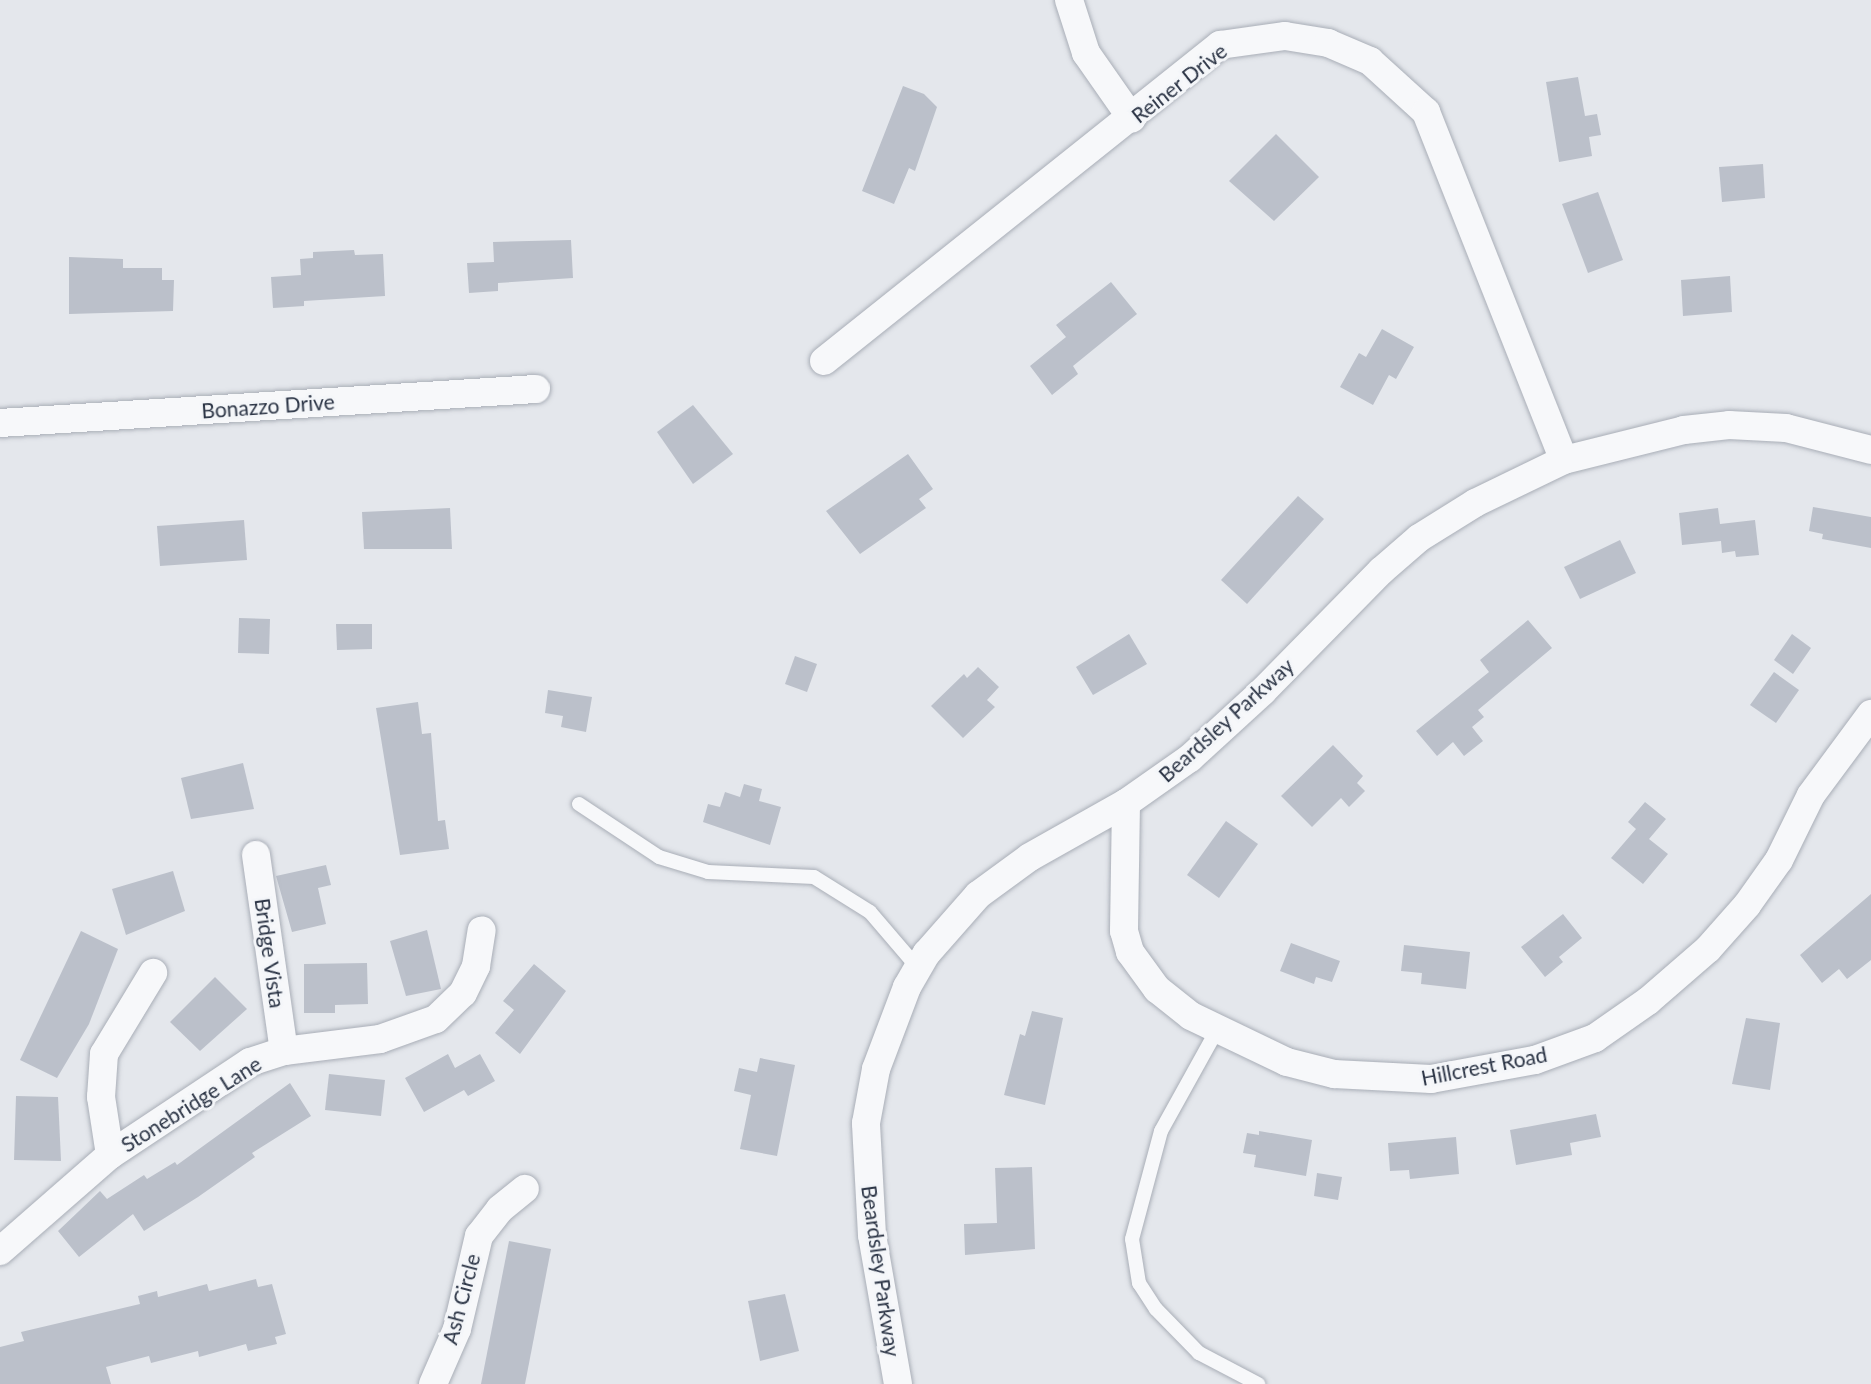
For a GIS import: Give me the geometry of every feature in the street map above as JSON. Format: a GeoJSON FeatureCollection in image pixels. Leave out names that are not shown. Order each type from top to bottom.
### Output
{"type":"FeatureCollection","features":[{"type":"Feature","properties":{"kind":"street"},"geometry":{"type":"LineString","coordinates":[[1069,0],[1086,53],[1132,119]]}},
{"type":"Feature","properties":{"kind":"street","name":"Reiner Drive"},"geometry":{"type":"LineString","coordinates":[[824,361],[1132,119],[1220,46],[1247,38],[1285,36],[1328,43],[1370,61],[1397,81],[1426,112],[1440,141],[1564,460]]}},
{"type":"Feature","properties":{"kind":"street","name":"Bonazzo Drive"},"geometry":{"type":"LineString","coordinates":[[0,424],[537,389]]}},
{"type":"Feature","properties":{"kind":"street","name":"Beardsley Parkway"},"geometry":{"type":"LineString","coordinates":[[898,1384],[872,1235],[866,1123],[883,1048],[918,968],[978,895],[1030,858],[1126,803],[1190,758],[1419,538],[1463,509],[1564,460],[1636,439],[1729,425],[1786,428],[1871,450]]}},
{"type":"Feature","properties":{"kind":"street","name":"Hillcrest Road"},"geometry":{"type":"LineString","coordinates":[[1126,803],[1124,931],[1130,952],[1157,989],[1217,1030],[1287,1062],[1334,1074],[1387,1080],[1431,1079],[1535,1060],[1595,1038],[1648,1001],[1708,949],[1747,905],[1779,860],[1811,795],[1871,714]]}},
{"type":"Feature","properties":{"kind":"street","name":"Bridge Vista"},"geometry":{"type":"LineString","coordinates":[[256,855],[284,1051]]}},
{"type":"Feature","properties":{"kind":"street","name":"Stonebridge Lane"},"geometry":{"type":"LineString","coordinates":[[0,1251],[110,1155],[250,1062],[284,1051],[380,1039],[436,1019],[463,993],[476,966],[482,930]]}},
{"type":"Feature","properties":{"kind":"street"},"geometry":{"type":"LineString","coordinates":[[110,1155],[101,1097],[104,1054],[153,973]]}},
{"type":"Feature","properties":{"kind":"street","name":"Ash Circle"},"geometry":{"type":"LineString","coordinates":[[433,1384],[457,1329],[479,1236],[500,1209],[525,1189]]}},
{"type":"Feature","properties":{"kind":"lane"},"geometry":{"type":"LineString","coordinates":[[579,804],[659,857],[708,872],[814,877],[870,912],[918,968]]}},
{"type":"Feature","properties":{"kind":"lane"},"geometry":{"type":"LineString","coordinates":[[1217,1030],[1161,1131],[1132,1240],[1139,1283],[1156,1309],[1199,1353],[1258,1384]]}},
{"type":"Feature","properties":{"kind":"building"},"geometry":{"type":"Polygon","coordinates":[[[1578,77],[1585,116],[1597,114],[1601,135],[1589,137],[1592,156],[1559,162],[1546,82],[1578,77]]]}},
{"type":"Feature","properties":{"kind":"building"},"geometry":{"type":"Polygon","coordinates":[[[903,86],[924,94],[937,107],[915,171],[909,168],[894,204],[862,191],[903,86]]]}},
{"type":"Feature","properties":{"kind":"building"},"geometry":{"type":"Polygon","coordinates":[[[1276,134],[1319,177],[1274,221],[1229,181],[1276,134]]]}},
{"type":"Feature","properties":{"kind":"building"},"geometry":{"type":"Polygon","coordinates":[[[1763,164],[1765,198],[1722,202],[1719,167],[1763,164]]]}},
{"type":"Feature","properties":{"kind":"building"},"geometry":{"type":"Polygon","coordinates":[[[1598,192],[1623,260],[1588,273],[1562,204],[1598,192]]]}},
{"type":"Feature","properties":{"kind":"building"},"geometry":{"type":"Polygon","coordinates":[[[571,240],[573,278],[498,283],[498,291],[469,293],[467,263],[494,262],[493,242],[571,240]]]}},
{"type":"Feature","properties":{"kind":"building"},"geometry":{"type":"Polygon","coordinates":[[[354,250],[355,255],[383,254],[385,296],[304,301],[304,306],[273,308],[271,277],[301,275],[300,259],[313,258],[313,252],[354,250]]]}},
{"type":"Feature","properties":{"kind":"building"},"geometry":{"type":"Polygon","coordinates":[[[69,257],[123,259],[123,268],[162,268],[162,280],[174,280],[173,311],[69,314],[69,257]]]}},
{"type":"Feature","properties":{"kind":"building"},"geometry":{"type":"Polygon","coordinates":[[[1730,276],[1732,312],[1683,316],[1681,280],[1730,276]]]}},
{"type":"Feature","properties":{"kind":"building"},"geometry":{"type":"Polygon","coordinates":[[[1111,282],[1137,314],[1073,366],[1078,374],[1052,395],[1030,366],[1066,337],[1056,325],[1111,282]]]}},
{"type":"Feature","properties":{"kind":"building"},"geometry":{"type":"Polygon","coordinates":[[[1382,329],[1414,347],[1396,379],[1389,375],[1373,405],[1340,387],[1359,353],[1366,357],[1382,329]]]}},
{"type":"Feature","properties":{"kind":"building"},"geometry":{"type":"Polygon","coordinates":[[[693,405],[733,454],[693,484],[657,432],[693,405]]]}},
{"type":"Feature","properties":{"kind":"building"},"geometry":{"type":"Polygon","coordinates":[[[908,454],[933,489],[919,499],[926,508],[860,554],[826,511],[908,454]]]}},
{"type":"Feature","properties":{"kind":"building"},"geometry":{"type":"Polygon","coordinates":[[[1298,496],[1324,519],[1247,604],[1221,580],[1298,496]]]}},
{"type":"Feature","properties":{"kind":"building"},"geometry":{"type":"Polygon","coordinates":[[[1813,507],[1871,517],[1871,548],[1822,539],[1823,534],[1809,531],[1813,507]]]}},
{"type":"Feature","properties":{"kind":"building"},"geometry":{"type":"Polygon","coordinates":[[[450,508],[452,549],[364,549],[362,512],[450,508]]]}},
{"type":"Feature","properties":{"kind":"building"},"geometry":{"type":"Polygon","coordinates":[[[1718,508],[1720,524],[1755,520],[1759,555],[1736,557],[1735,551],[1722,553],[1721,541],[1682,545],[1679,513],[1718,508]]]}},
{"type":"Feature","properties":{"kind":"building"},"geometry":{"type":"Polygon","coordinates":[[[244,520],[247,560],[160,566],[157,526],[244,520]]]}},
{"type":"Feature","properties":{"kind":"building"},"geometry":{"type":"Polygon","coordinates":[[[1620,540],[1636,573],[1580,599],[1564,567],[1620,540]]]}},
{"type":"Feature","properties":{"kind":"building"},"geometry":{"type":"Polygon","coordinates":[[[239,618],[270,619],[269,654],[238,653],[239,618]]]}},
{"type":"Feature","properties":{"kind":"building"},"geometry":{"type":"Polygon","coordinates":[[[1528,620],[1552,648],[1478,710],[1484,717],[1472,727],[1483,741],[1464,756],[1453,742],[1437,756],[1416,731],[1489,672],[1480,660],[1528,620]]]}},
{"type":"Feature","properties":{"kind":"building"},"geometry":{"type":"Polygon","coordinates":[[[336,624],[372,624],[372,649],[337,650],[336,624]]]}},
{"type":"Feature","properties":{"kind":"building"},"geometry":{"type":"Polygon","coordinates":[[[1129,634],[1147,664],[1093,695],[1076,667],[1129,634]]]}},
{"type":"Feature","properties":{"kind":"building"},"geometry":{"type":"Polygon","coordinates":[[[1792,634],[1811,648],[1793,674],[1774,660],[1792,634]]]}},
{"type":"Feature","properties":{"kind":"building"},"geometry":{"type":"Polygon","coordinates":[[[795,656],[817,664],[807,692],[785,684],[795,656]]]}},
{"type":"Feature","properties":{"kind":"building"},"geometry":{"type":"Polygon","coordinates":[[[978,667],[999,687],[987,700],[995,707],[963,738],[931,706],[964,674],[967,678],[978,667]]]}},
{"type":"Feature","properties":{"kind":"building"},"geometry":{"type":"Polygon","coordinates":[[[1774,672],[1799,690],[1776,723],[1750,705],[1774,672]]]}},
{"type":"Feature","properties":{"kind":"building"},"geometry":{"type":"Polygon","coordinates":[[[548,690],[592,697],[586,732],[561,727],[563,716],[545,713],[548,690]]]}},
{"type":"Feature","properties":{"kind":"building"},"geometry":{"type":"Polygon","coordinates":[[[418,702],[422,734],[431,733],[438,821],[445,820],[449,849],[400,855],[376,708],[418,702]]]}},
{"type":"Feature","properties":{"kind":"building"},"geometry":{"type":"Polygon","coordinates":[[[1333,745],[1363,776],[1357,783],[1365,791],[1349,807],[1341,798],[1312,827],[1281,796],[1333,745]]]}},
{"type":"Feature","properties":{"kind":"building"},"geometry":{"type":"Polygon","coordinates":[[[243,763],[254,809],[191,819],[181,778],[243,763]]]}},
{"type":"Feature","properties":{"kind":"building"},"geometry":{"type":"Polygon","coordinates":[[[744,784],[762,789],[759,801],[781,807],[770,845],[703,822],[708,804],[720,807],[725,792],[740,797],[744,784]]]}},
{"type":"Feature","properties":{"kind":"building"},"geometry":{"type":"Polygon","coordinates":[[[1645,802],[1666,819],[1649,839],[1668,854],[1643,884],[1611,858],[1636,829],[1628,822],[1645,802]]]}},
{"type":"Feature","properties":{"kind":"building"},"geometry":{"type":"Polygon","coordinates":[[[1226,821],[1258,844],[1219,898],[1187,875],[1226,821]]]}},
{"type":"Feature","properties":{"kind":"building"},"geometry":{"type":"Polygon","coordinates":[[[326,865],[331,885],[318,888],[326,924],[292,932],[276,876],[326,865]]]}},
{"type":"Feature","properties":{"kind":"building"},"geometry":{"type":"Polygon","coordinates":[[[173,871],[185,911],[126,935],[112,889],[173,871]]]}},
{"type":"Feature","properties":{"kind":"building"},"geometry":{"type":"Polygon","coordinates":[[[1871,894],[1871,960],[1847,979],[1839,969],[1822,983],[1800,955],[1871,894]]]}},
{"type":"Feature","properties":{"kind":"building"},"geometry":{"type":"Polygon","coordinates":[[[1563,914],[1582,938],[1559,957],[1563,962],[1545,977],[1521,947],[1563,914]]]}},
{"type":"Feature","properties":{"kind":"building"},"geometry":{"type":"Polygon","coordinates":[[[427,930],[441,989],[406,996],[390,941],[427,930]]]}},
{"type":"Feature","properties":{"kind":"building"},"geometry":{"type":"Polygon","coordinates":[[[81,931],[118,949],[89,1024],[57,1078],[20,1060],[81,931]]]}},
{"type":"Feature","properties":{"kind":"building"},"geometry":{"type":"Polygon","coordinates":[[[1291,943],[1340,961],[1332,982],[1316,977],[1314,984],[1280,971],[1291,943]]]}},
{"type":"Feature","properties":{"kind":"building"},"geometry":{"type":"Polygon","coordinates":[[[1404,945],[1470,952],[1466,989],[1421,984],[1422,973],[1401,971],[1404,945]]]}},
{"type":"Feature","properties":{"kind":"building"},"geometry":{"type":"Polygon","coordinates":[[[367,963],[368,1004],[335,1005],[335,1013],[304,1013],[304,964],[367,963]]]}},
{"type":"Feature","properties":{"kind":"building"},"geometry":{"type":"Polygon","coordinates":[[[534,964],[566,991],[520,1054],[495,1033],[514,1010],[503,1001],[534,964]]]}},
{"type":"Feature","properties":{"kind":"building"},"geometry":{"type":"Polygon","coordinates":[[[215,977],[247,1009],[200,1051],[170,1022],[215,977]]]}},
{"type":"Feature","properties":{"kind":"building"},"geometry":{"type":"Polygon","coordinates":[[[1032,1011],[1063,1018],[1045,1105],[1004,1095],[1020,1034],[1025,1036],[1032,1011]]]}},
{"type":"Feature","properties":{"kind":"building"},"geometry":{"type":"Polygon","coordinates":[[[1746,1018],[1780,1023],[1770,1090],[1732,1084],[1746,1018]]]}},
{"type":"Feature","properties":{"kind":"building"},"geometry":{"type":"Polygon","coordinates":[[[448,1054],[455,1068],[480,1054],[495,1081],[468,1096],[464,1090],[424,1112],[405,1078],[448,1054]]]}},
{"type":"Feature","properties":{"kind":"building"},"geometry":{"type":"Polygon","coordinates":[[[760,1058],[795,1065],[777,1156],[740,1149],[751,1095],[734,1091],[739,1068],[757,1072],[760,1058]]]}},
{"type":"Feature","properties":{"kind":"building"},"geometry":{"type":"Polygon","coordinates":[[[329,1074],[385,1080],[381,1116],[325,1110],[329,1074]]]}},
{"type":"Feature","properties":{"kind":"building"},"geometry":{"type":"Polygon","coordinates":[[[290,1083],[311,1116],[252,1153],[255,1157],[198,1197],[144,1231],[133,1214],[79,1257],[58,1231],[100,1191],[107,1199],[144,1175],[147,1179],[175,1162],[177,1165],[290,1083]]]}},
{"type":"Feature","properties":{"kind":"building"},"geometry":{"type":"Polygon","coordinates":[[[16,1096],[58,1097],[61,1161],[14,1160],[16,1096]]]}},
{"type":"Feature","properties":{"kind":"building"},"geometry":{"type":"Polygon","coordinates":[[[1596,1114],[1601,1137],[1570,1143],[1572,1155],[1516,1165],[1510,1130],[1596,1114]]]}},
{"type":"Feature","properties":{"kind":"building"},"geometry":{"type":"Polygon","coordinates":[[[1259,1131],[1312,1140],[1306,1176],[1254,1167],[1256,1155],[1243,1153],[1247,1133],[1259,1135],[1259,1131]]]}},
{"type":"Feature","properties":{"kind":"building"},"geometry":{"type":"Polygon","coordinates":[[[1456,1137],[1459,1174],[1410,1179],[1409,1170],[1390,1171],[1388,1143],[1456,1137]]]}},
{"type":"Feature","properties":{"kind":"building"},"geometry":{"type":"Polygon","coordinates":[[[1032,1167],[1035,1249],[965,1255],[964,1224],[997,1223],[995,1168],[1032,1167]]]}},
{"type":"Feature","properties":{"kind":"building"},"geometry":{"type":"Polygon","coordinates":[[[1317,1173],[1342,1177],[1338,1200],[1314,1196],[1317,1173]]]}},
{"type":"Feature","properties":{"kind":"building"},"geometry":{"type":"Polygon","coordinates":[[[509,1241],[551,1249],[525,1384],[481,1384],[509,1241]]]}},
{"type":"Feature","properties":{"kind":"building"},"geometry":{"type":"Polygon","coordinates":[[[256,1279],[258,1287],[272,1284],[286,1334],[275,1337],[277,1344],[248,1351],[246,1344],[199,1357],[198,1351],[151,1363],[149,1356],[106,1367],[111,1384],[0,1384],[0,1347],[24,1341],[21,1332],[140,1304],[138,1296],[157,1291],[158,1297],[207,1284],[209,1291],[256,1279]]]}},
{"type":"Feature","properties":{"kind":"building"},"geometry":{"type":"Polygon","coordinates":[[[785,1294],[799,1351],[760,1361],[748,1301],[785,1294]]]}}]}
